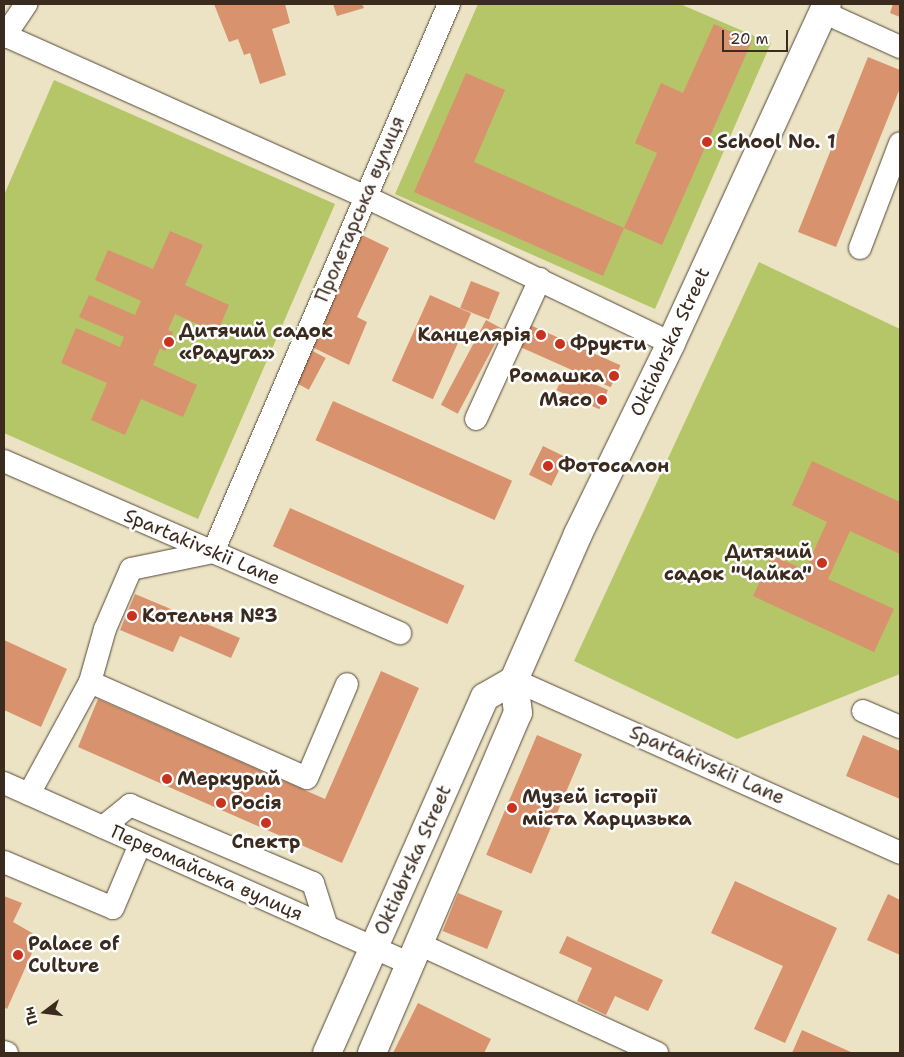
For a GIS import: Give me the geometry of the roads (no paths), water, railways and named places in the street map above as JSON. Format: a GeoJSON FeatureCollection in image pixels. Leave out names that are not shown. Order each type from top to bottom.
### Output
{"type":"FeatureCollection","features":[{"type":"Feature","properties":{"kind":"main road","name":"Oktiabrska Street"},"geometry":{"type":"LineString","coordinates":[[372,1053],[518,713],[514,680],[578,534],[671,342],[825,8]]}},
{"type":"Feature","properties":{"kind":"main road","name":"Oktiabrska Street"},"geometry":{"type":"LineString","coordinates":[[327,1053],[485,697],[514,680]]}},
{"type":"Feature","properties":{"kind":"street"},"geometry":{"type":"LineString","coordinates":[[26,4],[4,36],[366,197],[671,342]]}},
{"type":"Feature","properties":{"kind":"street","name":"Пролетарська вулиця"},"geometry":{"type":"LineString","coordinates":[[213,552],[449,4]]}},
{"type":"Feature","properties":{"kind":"street"},"geometry":{"type":"LineString","coordinates":[[825,8],[900,47]]}},
{"type":"Feature","properties":{"kind":"street"},"geometry":{"type":"LineString","coordinates":[[860,248],[900,143]]}},
{"type":"Feature","properties":{"kind":"street"},"geometry":{"type":"LineString","coordinates":[[476,419],[540,279]]}},
{"type":"Feature","properties":{"kind":"street","name":"Spartakivskii Lane"},"geometry":{"type":"LineString","coordinates":[[4,461],[400,633]]}},
{"type":"Feature","properties":{"kind":"street"},"geometry":{"type":"LineString","coordinates":[[29,794],[90,682],[105,630],[132,569],[213,552]]}},
{"type":"Feature","properties":{"kind":"street","name":"Spartakivskii Lane"},"geometry":{"type":"LineString","coordinates":[[514,680],[900,852]]}},
{"type":"Feature","properties":{"kind":"street"},"geometry":{"type":"LineString","coordinates":[[90,682],[307,778],[347,684]]}},
{"type":"Feature","properties":{"kind":"street"},"geometry":{"type":"LineString","coordinates":[[863,711],[900,727]]}},
{"type":"Feature","properties":{"kind":"street","name":"Первомайська вулиця"},"geometry":{"type":"LineString","coordinates":[[4,782],[374,948],[414,954],[657,1053]]}},
{"type":"Feature","properties":{"kind":"street"},"geometry":{"type":"LineString","coordinates":[[103,827],[130,805],[313,883],[327,927]]}},
{"type":"Feature","properties":{"kind":"street"},"geometry":{"type":"LineString","coordinates":[[4,862],[113,908],[140,844]]}},
{"type":"Feature","properties":{"kind":"street"},"geometry":{"type":"LineString","coordinates":[[226,882],[242,853]]}},
{"type":"Feature","properties":{"kind":"place","name":"School No. 1"},"geometry":{"type":"Point","coordinates":[707,142]}},
{"type":"Feature","properties":{"kind":"place","name":"Канцелярія"},"geometry":{"type":"Point","coordinates":[541,335]}},
{"type":"Feature","properties":{"kind":"place","name":"Дитячий садок «Радуга»"},"geometry":{"type":"Point","coordinates":[169,342]}},
{"type":"Feature","properties":{"kind":"place","name":"Фрукти"},"geometry":{"type":"Point","coordinates":[560,344]}},
{"type":"Feature","properties":{"kind":"place","name":"Ромашка"},"geometry":{"type":"Point","coordinates":[614,376]}},
{"type":"Feature","properties":{"kind":"place","name":"Мясо"},"geometry":{"type":"Point","coordinates":[602,400]}},
{"type":"Feature","properties":{"kind":"place","name":"Фотосалон"},"geometry":{"type":"Point","coordinates":[548,466]}},
{"type":"Feature","properties":{"kind":"place","name":"Дитячий садок \"Чайка\""},"geometry":{"type":"Point","coordinates":[822,563]}},
{"type":"Feature","properties":{"kind":"place","name":"Котельня №3"},"geometry":{"type":"Point","coordinates":[132,616]}},
{"type":"Feature","properties":{"kind":"place","name":"Меркурий"},"geometry":{"type":"Point","coordinates":[167,779]}},
{"type":"Feature","properties":{"kind":"place","name":"Росія"},"geometry":{"type":"Point","coordinates":[221,803]}},
{"type":"Feature","properties":{"kind":"place","name":"Музей історії міста Харцизька"},"geometry":{"type":"Point","coordinates":[512,808]}},
{"type":"Feature","properties":{"kind":"place","name":"Спектр"},"geometry":{"type":"Point","coordinates":[266,823]}},
{"type":"Feature","properties":{"kind":"place","name":"Palace of Culture"},"geometry":{"type":"Point","coordinates":[18,955]}}]}
